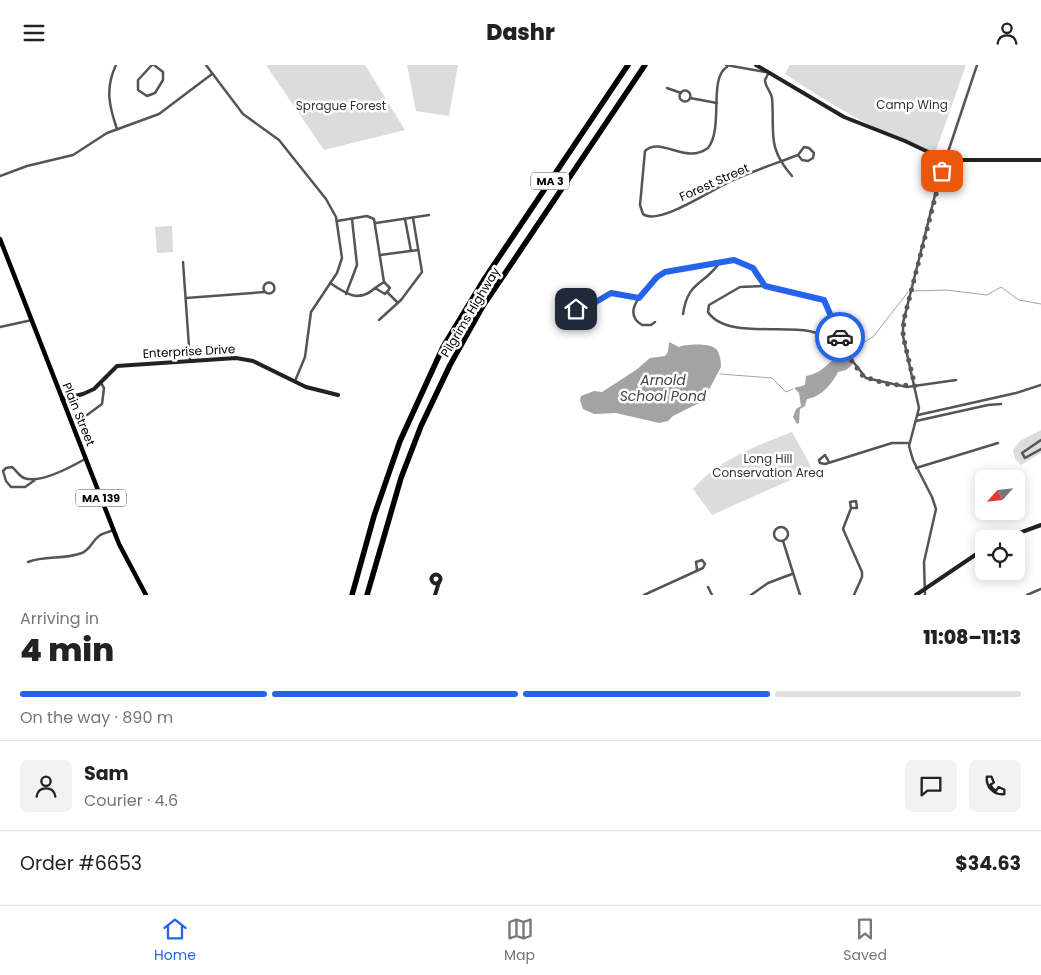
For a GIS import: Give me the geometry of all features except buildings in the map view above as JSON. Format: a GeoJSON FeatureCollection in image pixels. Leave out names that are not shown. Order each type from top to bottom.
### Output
{"type":"FeatureCollection","features":[{"type":"Feature","properties":{"kind":"highway","name":"Pilgrims Highway"},"geometry":{"type":"LineString","coordinates":[[352,595],[374,516],[400,441],[443,347],[484,278],[628,65]]}},
{"type":"Feature","properties":{"kind":"highway","name":"Pilgrims Highway"},"geometry":{"type":"LineString","coordinates":[[367,595],[401,478],[424,419],[450,365],[483,306],[645,65]]}},
{"type":"Feature","properties":{"kind":"main road","name":"Plain Street"},"geometry":{"type":"LineString","coordinates":[[0,239],[124,556],[146,595]]}},
{"type":"Feature","properties":{"kind":"street"},"geometry":{"type":"LineString","coordinates":[[116,65],[108,93],[109,106],[117,129]]}},
{"type":"Feature","properties":{"kind":"street"},"geometry":{"type":"LineString","coordinates":[[153,65],[163,72],[163,80],[155,93],[147,95],[138,90],[138,80],[153,65]]}},
{"type":"Feature","properties":{"kind":"street"},"geometry":{"type":"LineString","coordinates":[[206,65],[243,114],[279,140],[326,199],[337,221],[342,258],[337,273],[312,312],[305,357],[295,383]]}},
{"type":"Feature","properties":{"kind":"street"},"geometry":{"type":"LineString","coordinates":[[756,65],[848,119],[905,141],[945,160],[1041,160]]}},
{"type":"Feature","properties":{"kind":"street"},"geometry":{"type":"LineString","coordinates":[[925,595],[925,558],[936,509],[932,497],[916,468],[908,443],[918,415],[915,386],[903,331],[912,284],[945,160],[977,65]]}},
{"type":"Feature","properties":{"kind":"street"},"geometry":{"type":"LineString","coordinates":[[726,66],[769,72]]}},
{"type":"Feature","properties":{"kind":"street","name":"Forest Street"},"geometry":{"type":"LineString","coordinates":[[726,66],[720,75],[714,135],[706,149],[691,155],[656,146],[646,151],[640,205],[643,214],[653,217],[692,203],[726,183],[798,155],[806,147],[814,153],[813,158],[808,161],[802,160],[798,155]]}},
{"type":"Feature","properties":{"kind":"street"},"geometry":{"type":"LineString","coordinates":[[769,72],[765,75],[765,82],[772,97],[772,130],[780,162],[792,175]]}},
{"type":"Feature","properties":{"kind":"street"},"geometry":{"type":"LineString","coordinates":[[0,177],[26,166],[73,155],[102,136],[159,114],[212,74]]}},
{"type":"Feature","properties":{"kind":"street"},"geometry":{"type":"LineString","coordinates":[[667,88],[680,93],[688,92],[690,98]]}},
{"type":"Feature","properties":{"kind":"street"},"geometry":{"type":"LineString","coordinates":[[680,93],[682,101],[688,101],[690,98],[717,103]]}},
{"type":"Feature","properties":{"kind":"street"},"geometry":{"type":"LineString","coordinates":[[376,223],[430,215]]}},
{"type":"Feature","properties":{"kind":"street"},"geometry":{"type":"LineString","coordinates":[[337,221],[372,217],[376,223],[384,282],[389,285],[388,293],[396,302]]}},
{"type":"Feature","properties":{"kind":"street"},"geometry":{"type":"LineString","coordinates":[[379,320],[396,302],[401,300],[422,272],[414,218]]}},
{"type":"Feature","properties":{"kind":"street"},"geometry":{"type":"LineString","coordinates":[[346,293],[357,265],[352,219]]}},
{"type":"Feature","properties":{"kind":"street"},"geometry":{"type":"LineString","coordinates":[[405,219],[411,251]]}},
{"type":"Feature","properties":{"kind":"street"},"geometry":{"type":"LineString","coordinates":[[380,255],[418,250]]}},
{"type":"Feature","properties":{"kind":"street"},"geometry":{"type":"LineString","coordinates":[[655,322],[645,326],[636,321],[633,310],[639,298],[661,273],[734,260],[749,266],[765,286]]}},
{"type":"Feature","properties":{"kind":"street"},"geometry":{"type":"LineString","coordinates":[[683,314],[688,293],[714,271],[720,261]]}},
{"type":"Feature","properties":{"kind":"street"},"geometry":{"type":"LineString","coordinates":[[183,262],[190,361]]}},
{"type":"Feature","properties":{"kind":"street"},"geometry":{"type":"LineString","coordinates":[[330,283],[346,293],[359,297],[384,282]]}},
{"type":"Feature","properties":{"kind":"street"},"geometry":{"type":"LineString","coordinates":[[186,298],[270,293],[274,291],[273,284],[265,284],[265,292]]}},
{"type":"Feature","properties":{"kind":"street"},"geometry":{"type":"LineString","coordinates":[[843,349],[838,330],[824,300],[765,286],[737,288],[709,305],[708,312],[726,326],[807,331],[824,336],[843,349],[866,378],[892,385],[915,386],[956,380]]}},
{"type":"Feature","properties":{"kind":"street"},"geometry":{"type":"LineString","coordinates":[[375,288],[383,294],[388,293]]}},
{"type":"Feature","properties":{"kind":"street"},"geometry":{"type":"LineString","coordinates":[[562,313],[582,310],[611,293],[639,298]]}},
{"type":"Feature","properties":{"kind":"street"},"geometry":{"type":"LineString","coordinates":[[0,327],[32,320]]}},
{"type":"Feature","properties":{"kind":"street","name":"Enterprise Drive"},"geometry":{"type":"LineString","coordinates":[[62,399],[83,394],[101,383],[117,366],[245,359],[295,383],[338,395]]}},
{"type":"Feature","properties":{"kind":"street"},"geometry":{"type":"LineString","coordinates":[[87,415],[102,405],[104,388],[101,383]]}},
{"type":"Feature","properties":{"kind":"street"},"geometry":{"type":"LineString","coordinates":[[918,415],[1016,393],[1041,385]]}},
{"type":"Feature","properties":{"kind":"street"},"geometry":{"type":"LineString","coordinates":[[916,421],[988,405],[1001,404]]}},
{"type":"Feature","properties":{"kind":"street"},"geometry":{"type":"LineString","coordinates":[[1041,440],[1022,453],[1025,458],[1041,449]]}},
{"type":"Feature","properties":{"kind":"street"},"geometry":{"type":"LineString","coordinates":[[830,462],[892,443],[908,443]]}},
{"type":"Feature","properties":{"kind":"street"},"geometry":{"type":"LineString","coordinates":[[916,468],[998,443]]}},
{"type":"Feature","properties":{"kind":"street"},"geometry":{"type":"LineString","coordinates":[[35,480],[22,477],[12,467],[6,468],[3,473],[7,483],[14,488],[25,487],[35,480],[62,471],[86,459]]}},
{"type":"Feature","properties":{"kind":"street"},"geometry":{"type":"LineString","coordinates":[[851,508],[843,529],[859,565],[862,577],[854,595]]}},
{"type":"Feature","properties":{"kind":"street"},"geometry":{"type":"LineString","coordinates":[[1025,531],[1041,525]]}},
{"type":"Feature","properties":{"kind":"street"},"geometry":{"type":"LineString","coordinates":[[783,541],[787,536],[787,531],[784,527],[778,527],[774,531],[775,537],[783,541],[800,595]]}},
{"type":"Feature","properties":{"kind":"street"},"geometry":{"type":"LineString","coordinates":[[28,562],[44,557],[58,558],[81,553],[89,549],[98,537],[114,530]]}},
{"type":"Feature","properties":{"kind":"street"},"geometry":{"type":"LineString","coordinates":[[916,595],[975,555]]}},
{"type":"Feature","properties":{"kind":"street"},"geometry":{"type":"LineString","coordinates":[[644,595],[696,569]]}},
{"type":"Feature","properties":{"kind":"street"},"geometry":{"type":"LineString","coordinates":[[751,595],[768,583],[792,574]]}},
{"type":"Feature","properties":{"kind":"street"},"geometry":{"type":"LineString","coordinates":[[436,575],[440,578],[435,593],[432,577],[436,575]]}},
{"type":"Feature","properties":{"kind":"street"},"geometry":{"type":"LineString","coordinates":[[433,583],[439,582]]}},
{"type":"Feature","properties":{"kind":"street"},"geometry":{"type":"LineString","coordinates":[[708,587],[712,595]]}},
{"type":"Feature","properties":{"kind":"street"},"geometry":{"type":"LineString","coordinates":[[1027,595],[1041,589]]}},
{"type":"Feature","properties":{"kind":"green space","name":"Sprague Forest"},"geometry":{"type":"Polygon","coordinates":[[[266,65],[365,65],[405,130],[324,150],[266,65]]]}},
{"type":"Feature","properties":{"kind":"green space","name":"Sprague Forest"},"geometry":{"type":"Polygon","coordinates":[[[407,65],[458,65],[449,116],[416,111],[407,65]]]}},
{"type":"Feature","properties":{"kind":"green space","name":"Camp Wing"},"geometry":{"type":"Polygon","coordinates":[[[790,65],[966,65],[934,156],[895,138],[803,86],[785,74],[790,65]]]}},
{"type":"Feature","properties":{"kind":"green space"},"geometry":{"type":"Polygon","coordinates":[[[172,226],[173,252],[157,253],[155,227],[172,226]]]}},
{"type":"Feature","properties":{"kind":"green space"},"geometry":{"type":"Polygon","coordinates":[[[1041,430],[1041,453],[1021,465],[1015,459],[1013,450],[1020,441],[1041,430]]]}},
{"type":"Feature","properties":{"kind":"green space","name":"Long Hill Conservation Area"},"geometry":{"type":"Polygon","coordinates":[[[792,432],[813,470],[712,515],[693,489],[714,470],[739,454],[792,432]]]}},
{"type":"Feature","properties":{"kind":"water","name":"Arnold School Pond"},"geometry":{"type":"Polygon","coordinates":[[[669,342],[679,347],[691,345],[712,346],[718,352],[721,367],[703,401],[673,416],[668,421],[659,423],[616,413],[594,414],[583,409],[580,400],[581,396],[594,391],[602,392],[636,370],[650,358],[665,356],[668,352],[669,342]]]}},
{"type":"Feature","properties":{"kind":"water"},"geometry":{"type":"Polygon","coordinates":[[[843,353],[853,364],[846,370],[838,372],[833,381],[821,393],[807,399],[805,406],[800,409],[799,423],[797,424],[793,417],[796,409],[801,406],[799,393],[794,388],[805,385],[806,376],[822,369],[843,353]]]}},
{"type":"Feature","properties":{"kind":"waterway"},"geometry":{"type":"LineString","coordinates":[[912,291],[946,290],[987,295],[1001,287],[1019,300],[1041,304]]}},
{"type":"Feature","properties":{"kind":"waterway"},"geometry":{"type":"LineString","coordinates":[[848,351],[873,337],[908,292]]}},
{"type":"Feature","properties":{"kind":"waterway"},"geometry":{"type":"LineString","coordinates":[[720,374],[772,378],[786,392],[793,389]]}},
{"type":"Feature","properties":{"kind":"way so far"},"geometry":{"type":"LineString","coordinates":[[840,337],[843,349],[866,378],[886,384],[915,386],[903,336],[904,319],[942,171]]}},
{"type":"Feature","properties":{"kind":"route"},"geometry":{"type":"LineString","coordinates":[[576,309],[582,310],[611,293],[639,298],[659,275],[665,272],[725,260],[734,260],[753,268],[765,286],[804,293],[824,300],[829,306],[840,337]]}}]}
